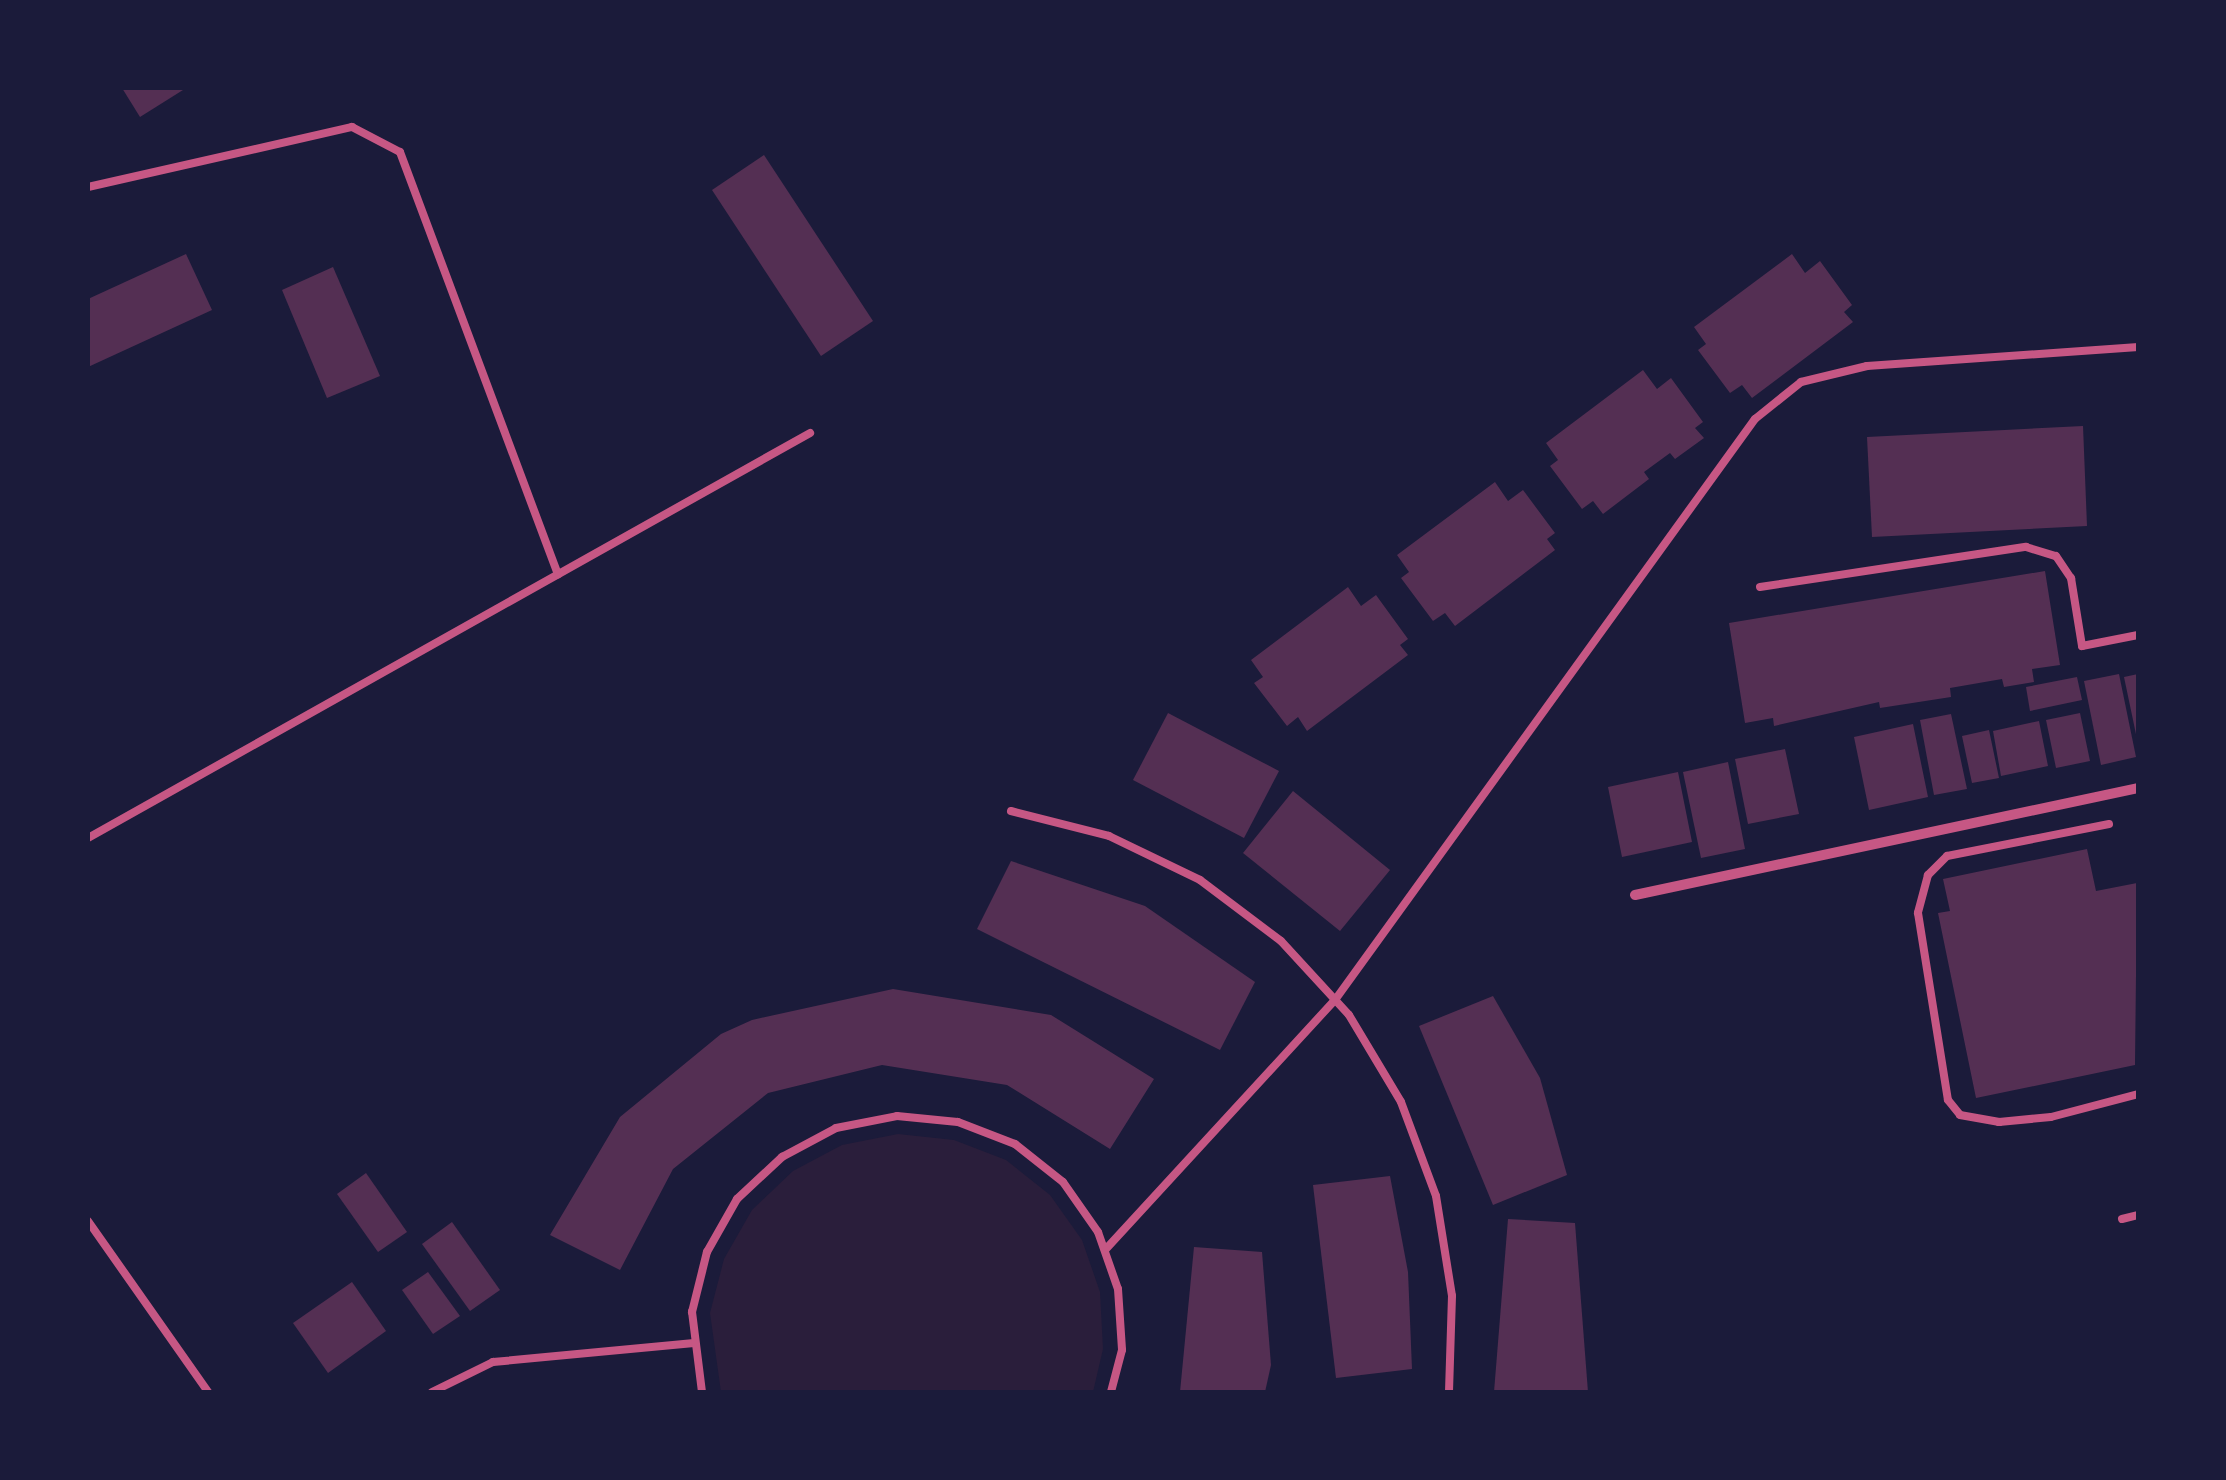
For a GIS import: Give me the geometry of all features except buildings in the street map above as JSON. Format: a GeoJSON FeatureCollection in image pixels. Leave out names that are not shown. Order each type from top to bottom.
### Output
{"type":"FeatureCollection","features":[{"type":"Feature","properties":{"kind":"street"},"geometry":{"type":"LineString","coordinates":[[1635,895],[2138,788]]}},
{"type":"Feature","properties":{"kind":"lane"},"geometry":{"type":"LineString","coordinates":[[88,187],[352,127],[400,152],[558,574]]}},
{"type":"Feature","properties":{"kind":"lane"},"geometry":{"type":"LineString","coordinates":[[1105,1250],[1335,1000],[1756,419],[1801,382],[1867,366],[2138,347]]}},
{"type":"Feature","properties":{"kind":"lane"},"geometry":{"type":"LineString","coordinates":[[88,838],[810,433]]}},
{"type":"Feature","properties":{"kind":"lane"},"geometry":{"type":"LineString","coordinates":[[1760,588],[2026,547],[2056,556],[2071,578],[2082,646],[2138,636]]}},
{"type":"Feature","properties":{"kind":"lane"},"geometry":{"type":"LineString","coordinates":[[1010,811],[1108,836],[1200,880],[1281,941],[1335,1000],[1401,1102],[1436,1196],[1452,1296],[1449,1392]]}},
{"type":"Feature","properties":{"kind":"lane"},"geometry":{"type":"LineString","coordinates":[[2109,824],[1947,856],[1928,874],[1918,913],[1948,1100],[1960,1116],[1999,1122],[2051,1117],[2138,1094]]}},
{"type":"Feature","properties":{"kind":"lane"},"geometry":{"type":"LineString","coordinates":[[702,1392],[692,1312],[707,1252],[738,1199],[782,1157],[836,1128],[896,1116],[958,1122],[1015,1144],[1063,1182],[1105,1250],[1118,1290],[1122,1350],[1111,1392]]}},
{"type":"Feature","properties":{"kind":"lane"},"geometry":{"type":"LineString","coordinates":[[2122,1219],[2138,1215]]}},
{"type":"Feature","properties":{"kind":"lane"},"geometry":{"type":"LineString","coordinates":[[88,1222],[202,1391]]}},
{"type":"Feature","properties":{"kind":"lane"},"geometry":{"type":"LineString","coordinates":[[432,1392],[493,1362],[694,1343]]}},
{"type":"Feature","properties":{"kind":"shaded area"},"geometry":{"type":"Polygon","coordinates":[[[898,1134],[954,1140],[1006,1160],[1050,1195],[1082,1240],[1100,1292],[1103,1349],[1093,1392],[721,1392],[710,1313],[724,1259],[752,1210],[793,1171],[842,1145],[898,1134]]]}}]}
